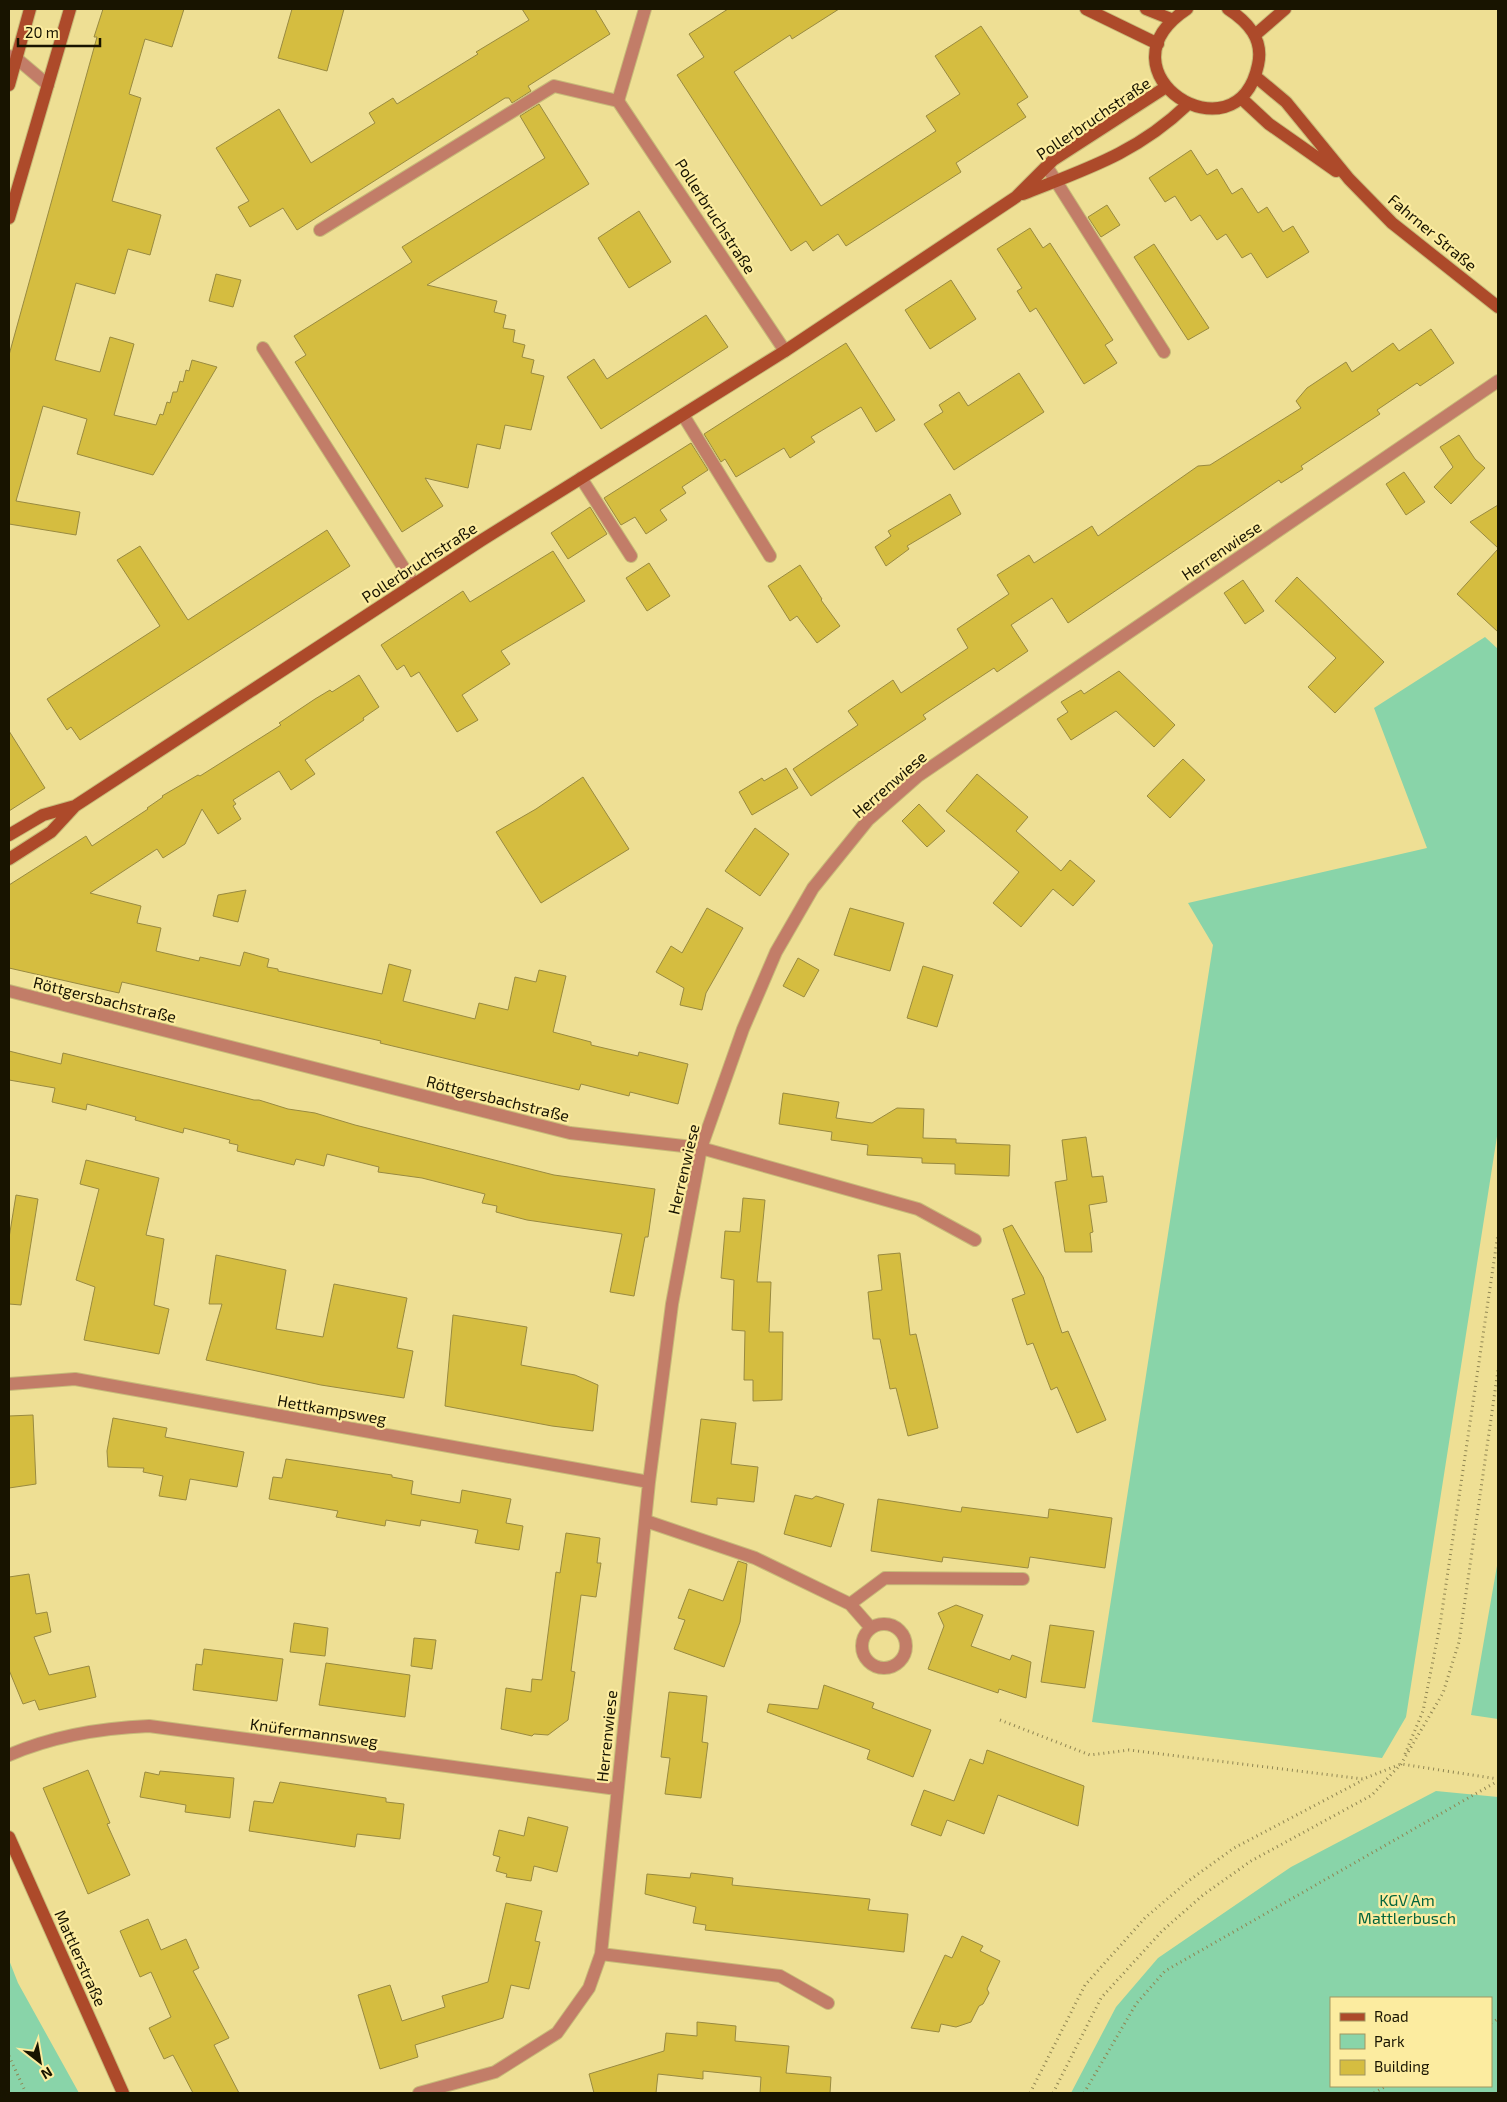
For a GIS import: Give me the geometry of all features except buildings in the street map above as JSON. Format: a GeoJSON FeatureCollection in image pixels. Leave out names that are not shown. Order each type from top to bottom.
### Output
{"type":"FeatureCollection","features":[{"type":"Feature","properties":{"kind":"street"},"geometry":{"type":"LineString","coordinates":[[9,85],[12,57],[30,9]]}},
{"type":"Feature","properties":{"kind":"street"},"geometry":{"type":"LineString","coordinates":[[9,218],[70,9]]}},
{"type":"Feature","properties":{"kind":"street"},"geometry":{"type":"LineString","coordinates":[[320,230],[554,86],[618,101],[645,9]]}},
{"type":"Feature","properties":{"kind":"street"},"geometry":{"type":"LineString","coordinates":[[1086,9],[1158,44]]}},
{"type":"Feature","properties":{"kind":"street"},"geometry":{"type":"LineString","coordinates":[[1146,9],[1171,20]]}},
{"type":"Feature","properties":{"kind":"street"},"geometry":{"type":"LineString","coordinates":[[1187,9],[1171,20],[1160,36],[1156,56],[1159,76],[1171,94],[1188,105],[1208,109],[1228,105],[1241,98],[1256,77],[1260,57],[1256,35],[1245,20],[1233,10]]}},
{"type":"Feature","properties":{"kind":"street"},"geometry":{"type":"LineString","coordinates":[[1256,35],[1285,9]]}},
{"type":"Feature","properties":{"kind":"street"},"geometry":{"type":"LineString","coordinates":[[12,57],[48,85]]}},
{"type":"Feature","properties":{"kind":"street","name":"Fahrner Straße"},"geometry":{"type":"LineString","coordinates":[[1256,77],[1286,102],[1349,179],[1392,223],[1498,307]]}},
{"type":"Feature","properties":{"kind":"street","name":"Pollerbruchstraße"},"geometry":{"type":"LineString","coordinates":[[9,859],[50,832],[75,806],[414,584],[784,351],[1016,197],[1054,160],[1166,87]]}},
{"type":"Feature","properties":{"kind":"street","name":"Fahrner Straße"},"geometry":{"type":"LineString","coordinates":[[1241,98],[1268,124],[1349,179]]}},
{"type":"Feature","properties":{"kind":"street","name":"Pollerbruchstraße"},"geometry":{"type":"LineString","coordinates":[[618,101],[784,351]]}},
{"type":"Feature","properties":{"kind":"street","name":"Pollerbruchstraße"},"geometry":{"type":"LineString","coordinates":[[1016,197],[1114,158],[1164,128],[1188,105]]}},
{"type":"Feature","properties":{"kind":"street"},"geometry":{"type":"LineString","coordinates":[[1047,167],[1164,352]]}},
{"type":"Feature","properties":{"kind":"street"},"geometry":{"type":"LineString","coordinates":[[263,348],[414,584]]}},
{"type":"Feature","properties":{"kind":"street","name":"Herrenwiese"},"geometry":{"type":"LineString","coordinates":[[419,2093],[495,2072],[557,2033],[589,1988],[600,1954],[646,1522],[648,1482],[672,1304],[701,1148],[743,1029],[776,952],[814,888],[868,820],[918,776],[1498,381]]}},
{"type":"Feature","properties":{"kind":"street"},"geometry":{"type":"LineString","coordinates":[[683,415],[770,556]]}},
{"type":"Feature","properties":{"kind":"street"},"geometry":{"type":"LineString","coordinates":[[581,478],[631,556]]}},
{"type":"Feature","properties":{"kind":"street","name":"Pollerbruchstraße"},"geometry":{"type":"LineString","coordinates":[[9,835],[43,815],[75,806]]}},
{"type":"Feature","properties":{"kind":"street","name":"Röttgersbachstraße"},"geometry":{"type":"LineString","coordinates":[[9,991],[570,1133],[701,1148],[918,1209],[975,1240]]}},
{"type":"Feature","properties":{"kind":"street","name":"Hettkampsweg"},"geometry":{"type":"LineString","coordinates":[[9,1384],[75,1379],[648,1482]]}},
{"type":"Feature","properties":{"kind":"street"},"geometry":{"type":"LineString","coordinates":[[646,1522],[755,1558],[850,1604],[871,1628]]}},
{"type":"Feature","properties":{"kind":"street"},"geometry":{"type":"LineString","coordinates":[[850,1604],[885,1578],[1023,1579]]}},
{"type":"Feature","properties":{"kind":"street","name":"Knüfermannsweg"},"geometry":{"type":"LineString","coordinates":[[9,1754],[105,1728],[149,1726],[617,1789]]}},
{"type":"Feature","properties":{"kind":"street","name":"Mattlerstraße"},"geometry":{"type":"LineString","coordinates":[[9,1836],[123,2093]]}},
{"type":"Feature","properties":{"kind":"street"},"geometry":{"type":"LineString","coordinates":[[600,1954],[780,1976],[828,2004]]}},
{"type":"Feature","properties":{"kind":"path"},"geometry":{"type":"LineString","coordinates":[[1401,1764],[1423,1711],[1440,1625],[1498,1234]]}},
{"type":"Feature","properties":{"kind":"path"},"geometry":{"type":"LineString","coordinates":[[1053,2093],[1101,1998],[1162,1931],[1203,1895],[1251,1861],[1372,1795],[1401,1764],[1443,1693],[1459,1642],[1498,1370]]}},
{"type":"Feature","properties":{"kind":"path"},"geometry":{"type":"LineString","coordinates":[[1000,1720],[1090,1755],[1129,1750],[1363,1779]]}},
{"type":"Feature","properties":{"kind":"path"},"geometry":{"type":"LineString","coordinates":[[1030,2093],[1085,1985],[1145,1918],[1186,1882],[1234,1848],[1363,1779],[1401,1764],[1498,1780]]}},
{"type":"Feature","properties":{"kind":"path"},"geometry":{"type":"LineString","coordinates":[[1084,2093],[1136,2004],[1165,1971],[1498,1780]]}},
{"type":"Feature","properties":{"kind":"path"},"geometry":{"type":"LineString","coordinates":[[9,2056],[26,2093]]}},
{"type":"Feature","properties":{"kind":"green space"},"geometry":{"type":"Polygon","coordinates":[[[1485,637],[1498,649],[1498,1130],[1406,1717],[1382,1758],[1092,1722],[1213,945],[1188,903],[1427,848],[1374,708],[1485,637]]]}},
{"type":"Feature","properties":{"kind":"green space"},"geometry":{"type":"Polygon","coordinates":[[[1498,1560],[1498,1719],[1471,1715],[1498,1560]]]}},
{"type":"Feature","properties":{"kind":"green space","name":"KGV Am Mattlerbusch"},"geometry":{"type":"Polygon","coordinates":[[[1436,1791],[1498,1797],[1498,2093],[1071,2093],[1116,2007],[1158,1958],[1291,1867],[1436,1791]]]}},
{"type":"Feature","properties":{"kind":"green space"},"geometry":{"type":"Polygon","coordinates":[[[9,1960],[18,1983],[79,2093],[9,2093],[9,1960]]]}}]}
